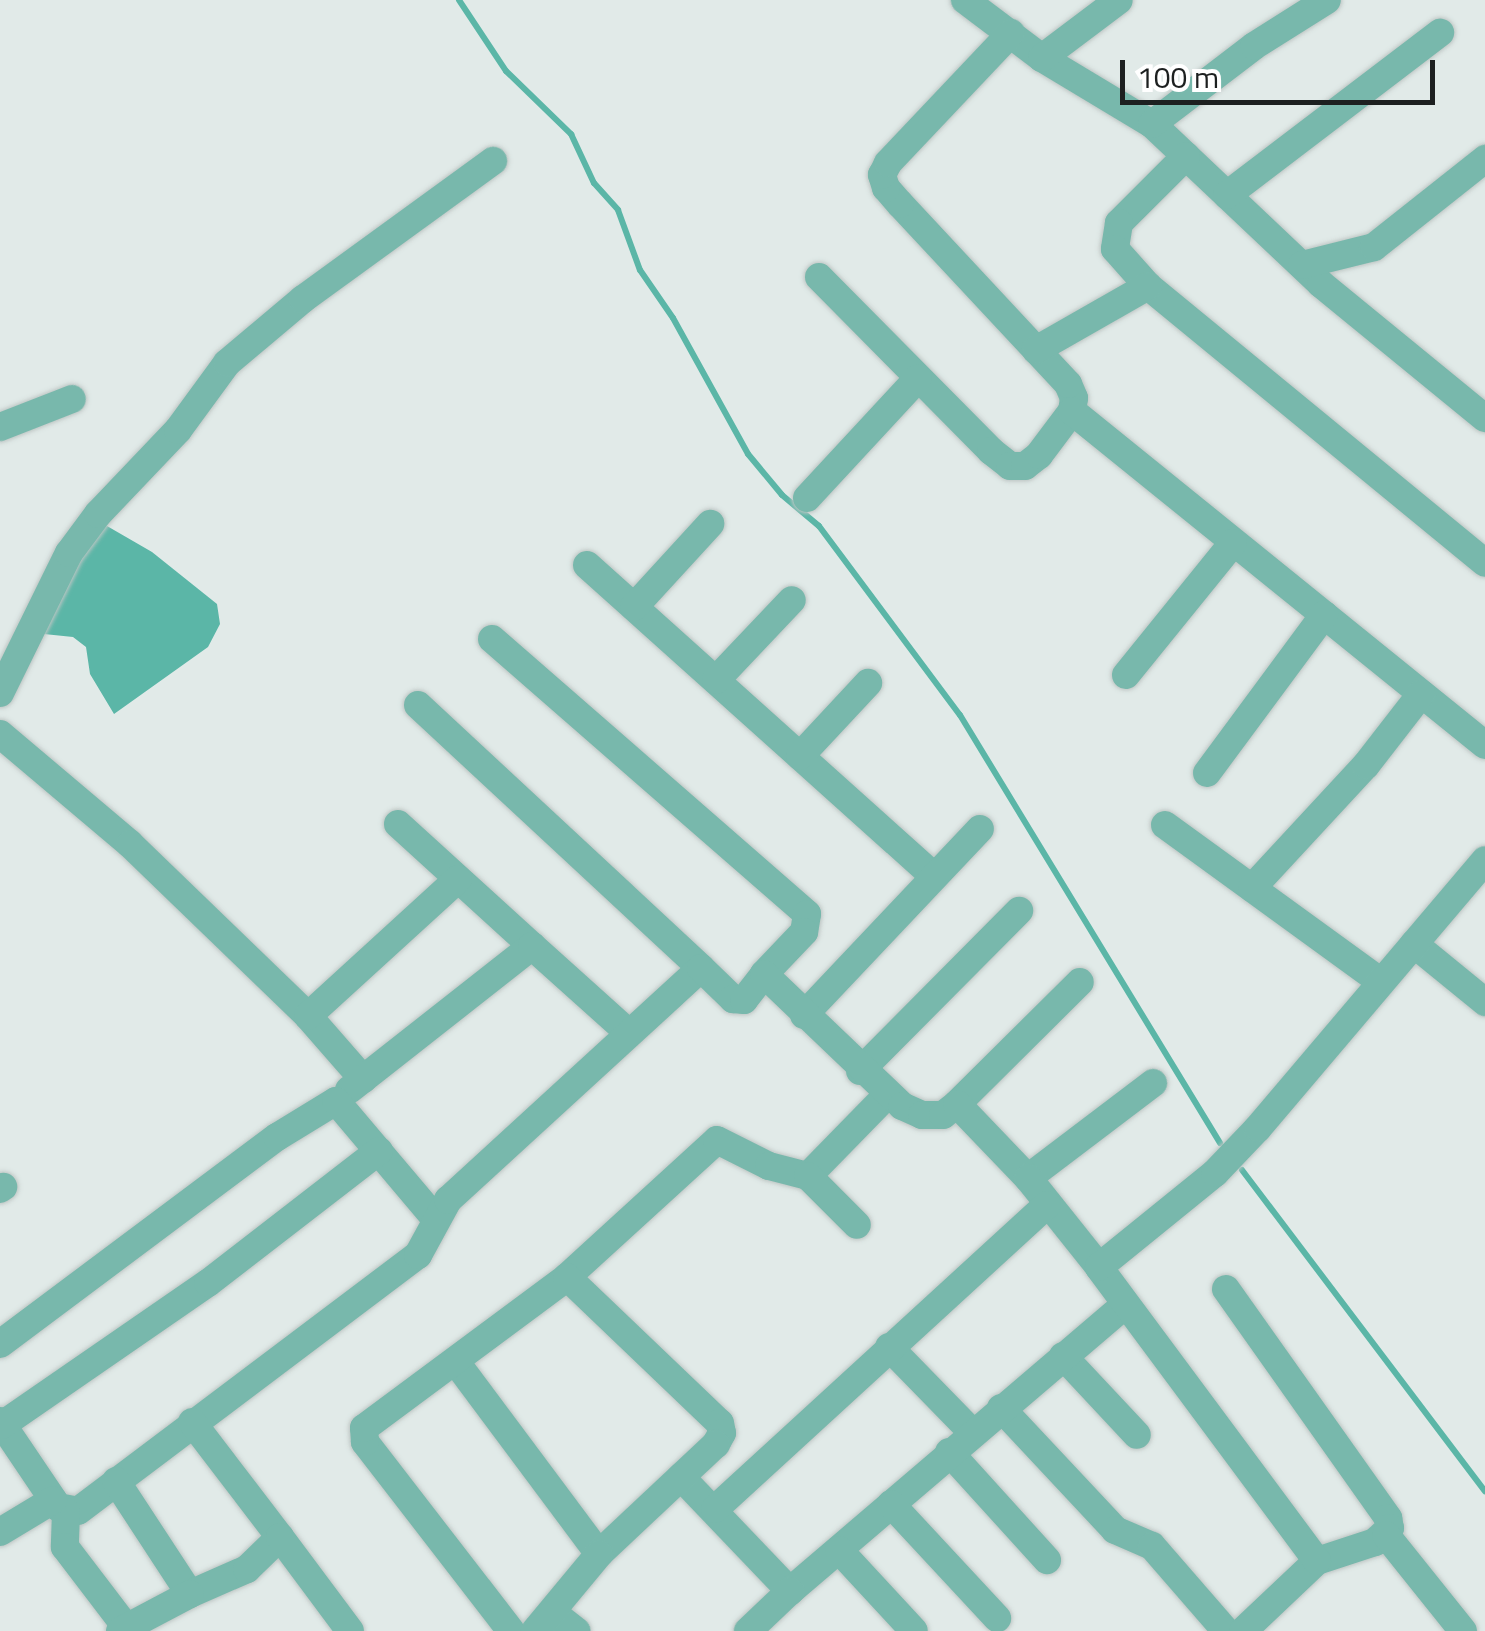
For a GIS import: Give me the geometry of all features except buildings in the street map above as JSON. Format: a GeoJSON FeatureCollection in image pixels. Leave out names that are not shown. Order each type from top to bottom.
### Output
{"type":"FeatureCollection","features":[{"type":"Feature","properties":{"kind":"street"},"geometry":{"type":"LineString","coordinates":[[965,0],[1042,58],[1152,124],[1302,266],[1485,418]]}},
{"type":"Feature","properties":{"kind":"street"},"geometry":{"type":"LineString","coordinates":[[1042,58],[1120,0]]}},
{"type":"Feature","properties":{"kind":"street"},"geometry":{"type":"LineString","coordinates":[[1152,124],[1254,46],[1327,0]]}},
{"type":"Feature","properties":{"kind":"street"},"geometry":{"type":"LineString","coordinates":[[1227,195],[1440,32]]}},
{"type":"Feature","properties":{"kind":"street"},"geometry":{"type":"LineString","coordinates":[[818,277],[1010,466],[1024,466],[1039,456],[1072,410],[1074,398],[1068,384],[900,204],[886,188],[882,175],[888,162],[1011,33]]}},
{"type":"Feature","properties":{"kind":"street"},"geometry":{"type":"LineString","coordinates":[[1186,156],[1118,223],[1115,249],[1148,286],[1485,563]]}},
{"type":"Feature","properties":{"kind":"street"},"geometry":{"type":"LineString","coordinates":[[1302,266],[1374,247],[1485,159]]}},
{"type":"Feature","properties":{"kind":"street"},"geometry":{"type":"LineString","coordinates":[[0,693],[69,553],[98,514],[178,430],[227,364],[303,299],[493,161]]}},
{"type":"Feature","properties":{"kind":"street"},"geometry":{"type":"LineString","coordinates":[[1036,350],[1148,286]]}},
{"type":"Feature","properties":{"kind":"street"},"geometry":{"type":"LineString","coordinates":[[807,498],[918,378]]}},
{"type":"Feature","properties":{"kind":"street"},"geometry":{"type":"LineString","coordinates":[[0,427],[72,399]]}},
{"type":"Feature","properties":{"kind":"street"},"geometry":{"type":"LineString","coordinates":[[1072,410],[1485,745]]}},
{"type":"Feature","properties":{"kind":"street"},"geometry":{"type":"LineString","coordinates":[[634,607],[710,524]]}},
{"type":"Feature","properties":{"kind":"street"},"geometry":{"type":"LineString","coordinates":[[1126,675],[1233,542]]}},
{"type":"Feature","properties":{"kind":"street"},"geometry":{"type":"LineString","coordinates":[[587,565],[934,876]]}},
{"type":"Feature","properties":{"kind":"street"},"geometry":{"type":"LineString","coordinates":[[716,680],[792,600]]}},
{"type":"Feature","properties":{"kind":"street"},"geometry":{"type":"LineString","coordinates":[[1207,773],[1324,615]]}},
{"type":"Feature","properties":{"kind":"street"},"geometry":{"type":"LineString","coordinates":[[418,705],[733,1000],[744,1000],[804,932],[807,914],[492,639]]}},
{"type":"Feature","properties":{"kind":"street"},"geometry":{"type":"LineString","coordinates":[[800,756],[868,683]]}},
{"type":"Feature","properties":{"kind":"street"},"geometry":{"type":"LineString","coordinates":[[1252,888],[1366,765],[1421,694]]}},
{"type":"Feature","properties":{"kind":"street"},"geometry":{"type":"LineString","coordinates":[[0,734],[130,844],[308,1016],[363,1079]]}},
{"type":"Feature","properties":{"kind":"street"},"geometry":{"type":"LineString","coordinates":[[398,824],[628,1033]]}},
{"type":"Feature","properties":{"kind":"street"},"geometry":{"type":"LineString","coordinates":[[1165,825],[1382,982]]}},
{"type":"Feature","properties":{"kind":"street"},"geometry":{"type":"LineString","coordinates":[[804,1014],[980,829]]}},
{"type":"Feature","properties":{"kind":"street"},"geometry":{"type":"LineString","coordinates":[[1098,1267],[1215,1173],[1485,860]]}},
{"type":"Feature","properties":{"kind":"street"},"geometry":{"type":"LineString","coordinates":[[308,1016],[458,879]]}},
{"type":"Feature","properties":{"kind":"street"},"geometry":{"type":"LineString","coordinates":[[860,1070],[1019,912]]}},
{"type":"Feature","properties":{"kind":"street"},"geometry":{"type":"LineString","coordinates":[[1414,944],[1485,1002]]}},
{"type":"Feature","properties":{"kind":"street"},"geometry":{"type":"LineString","coordinates":[[0,1344],[277,1138],[336,1101],[532,946]]}},
{"type":"Feature","properties":{"kind":"street"},"geometry":{"type":"LineString","coordinates":[[0,1532],[60,1506],[78,1511],[418,1256],[448,1200],[700,968]]}},
{"type":"Feature","properties":{"kind":"street"},"geometry":{"type":"LineString","coordinates":[[764,974],[860,1070],[922,1115],[943,1115],[957,1104],[1080,982]]}},
{"type":"Feature","properties":{"kind":"street"},"geometry":{"type":"LineString","coordinates":[[1028,1178],[1153,1083]]}},
{"type":"Feature","properties":{"kind":"street"},"geometry":{"type":"LineString","coordinates":[[808,1176],[888,1094]]}},
{"type":"Feature","properties":{"kind":"street"},"geometry":{"type":"LineString","coordinates":[[336,1101],[435,1218]]}},
{"type":"Feature","properties":{"kind":"street"},"geometry":{"type":"LineString","coordinates":[[957,1104],[1028,1178],[1098,1267],[1316,1562]]}},
{"type":"Feature","properties":{"kind":"street"},"geometry":{"type":"LineString","coordinates":[[510,1631],[365,1442],[364,1428],[373,1417],[456,1362],[568,1277],[716,1140],[769,1166],[808,1176],[857,1225]]}},
{"type":"Feature","properties":{"kind":"street"},"geometry":{"type":"LineString","coordinates":[[280,1537],[247,1569],[123,1629],[65,1547],[60,1506],[1,1423],[208,1283],[380,1151]]}},
{"type":"Feature","properties":{"kind":"street"},"geometry":{"type":"LineString","coordinates":[[715,1509],[1047,1205]]}},
{"type":"Feature","properties":{"kind":"street"},"geometry":{"type":"LineString","coordinates":[[568,1277],[720,1423],[722,1432],[716,1444],[599,1554],[544,1621],[576,1631]]}},
{"type":"Feature","properties":{"kind":"street"},"geometry":{"type":"LineString","coordinates":[[1226,1289],[1388,1518],[1386,1535],[1463,1631]]}},
{"type":"Feature","properties":{"kind":"street"},"geometry":{"type":"LineString","coordinates":[[754,1629],[790,1591],[949,1452],[1125,1305]]}},
{"type":"Feature","properties":{"kind":"street"},"geometry":{"type":"LineString","coordinates":[[889,1347],[972,1432]]}},
{"type":"Feature","properties":{"kind":"street"},"geometry":{"type":"LineString","coordinates":[[1064,1356],[1136,1434]]}},
{"type":"Feature","properties":{"kind":"street"},"geometry":{"type":"LineString","coordinates":[[456,1362],[599,1554]]}},
{"type":"Feature","properties":{"kind":"street"},"geometry":{"type":"LineString","coordinates":[[1000,1408],[1115,1530],[1152,1546],[1226,1631]]}},
{"type":"Feature","properties":{"kind":"street"},"geometry":{"type":"LineString","coordinates":[[192,1422],[350,1631]]}},
{"type":"Feature","properties":{"kind":"street"},"geometry":{"type":"LineString","coordinates":[[949,1452],[1048,1560]]}},
{"type":"Feature","properties":{"kind":"street"},"geometry":{"type":"LineString","coordinates":[[681,1476],[790,1591]]}},
{"type":"Feature","properties":{"kind":"street"},"geometry":{"type":"LineString","coordinates":[[116,1481],[190,1594]]}},
{"type":"Feature","properties":{"kind":"street"},"geometry":{"type":"LineString","coordinates":[[890,1504],[997,1618]]}},
{"type":"Feature","properties":{"kind":"street"},"geometry":{"type":"LineString","coordinates":[[1242,1631],[1316,1562],[1386,1535]]}},
{"type":"Feature","properties":{"kind":"street"},"geometry":{"type":"LineString","coordinates":[[839,1550],[914,1631]]}},
{"type":"Feature","properties":{"kind":"shaded area"},"geometry":{"type":"Polygon","coordinates":[[[107,526],[152,552],[217,604],[220,624],[208,647],[114,714],[90,674],[86,647],[73,637],[44,634],[92,536],[107,526]]]}},
{"type":"Feature","properties":{"kind":"waterway"},"geometry":{"type":"LineString","coordinates":[[459,0],[506,71],[571,134],[594,183],[618,210],[640,270],[673,318],[748,454],[782,495],[819,526],[960,715],[1220,1143]]}},
{"type":"Feature","properties":{"kind":"waterway"},"geometry":{"type":"LineString","coordinates":[[1242,1170],[1485,1491]]}}]}
